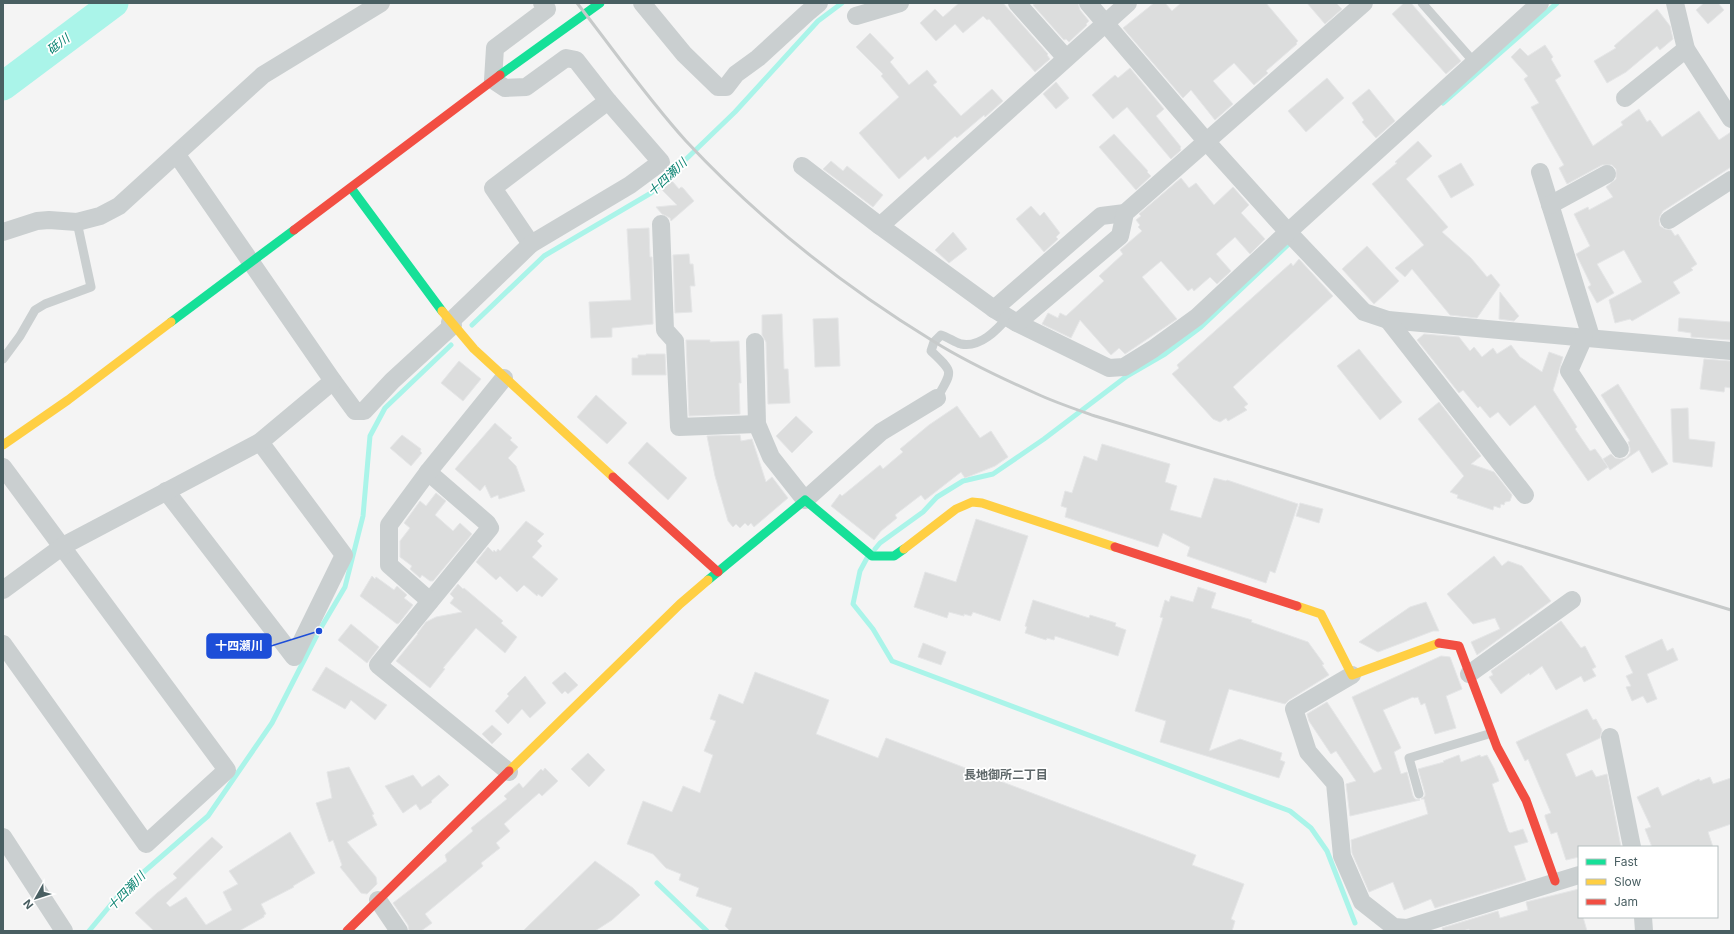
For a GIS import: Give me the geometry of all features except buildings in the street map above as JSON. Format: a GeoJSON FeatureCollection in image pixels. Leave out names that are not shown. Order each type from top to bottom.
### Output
{"type":"FeatureCollection","features":[{"type":"Feature","properties":{"kind":"street"},"geometry":{"type":"LineString","coordinates":[[3,232],[37,221],[50,220],[77,222],[100,216],[119,206],[177,156],[263,75],[381,3]]}},
{"type":"Feature","properties":{"kind":"street"},"geometry":{"type":"LineString","coordinates":[[493,80],[495,48],[547,9],[542,3]]}},
{"type":"Feature","properties":{"kind":"street"},"geometry":{"type":"LineString","coordinates":[[3,445],[68,400],[493,80],[600,3]]}},
{"type":"Feature","properties":{"kind":"street"},"geometry":{"type":"LineString","coordinates":[[642,3],[684,54],[718,87],[726,87],[736,74],[758,58],[819,3]]}},
{"type":"Feature","properties":{"kind":"street"},"geometry":{"type":"LineString","coordinates":[[856,16],[900,3]]}},
{"type":"Feature","properties":{"kind":"street"},"geometry":{"type":"LineString","coordinates":[[1017,3],[1066,58]]}},
{"type":"Feature","properties":{"kind":"street"},"geometry":{"type":"LineString","coordinates":[[1088,3],[1206,141],[1288,232],[1364,312],[1388,320],[1731,351]]}},
{"type":"Feature","properties":{"kind":"street"},"geometry":{"type":"LineString","coordinates":[[880,226],[1128,3]]}},
{"type":"Feature","properties":{"kind":"street"},"geometry":{"type":"LineString","coordinates":[[1007,316],[1101,216],[1125,213],[1364,3]]}},
{"type":"Feature","properties":{"kind":"street"},"geometry":{"type":"LineString","coordinates":[[802,166],[880,226],[1007,316],[1109,368],[1124,367],[1153,349],[1197,317],[1288,232],[1540,3]]}},
{"type":"Feature","properties":{"kind":"street"},"geometry":{"type":"LineString","coordinates":[[1675,3],[1686,49],[1731,119]]}},
{"type":"Feature","properties":{"kind":"street"},"geometry":{"type":"LineString","coordinates":[[1625,98],[1686,49]]}},
{"type":"Feature","properties":{"kind":"street"},"geometry":{"type":"LineString","coordinates":[[177,156],[333,381],[355,411],[364,412],[392,381],[531,244],[630,185],[661,162],[608,101],[576,60],[566,58],[526,87],[505,88],[493,80]]}},
{"type":"Feature","properties":{"kind":"street"},"geometry":{"type":"LineString","coordinates":[[531,244],[493,188],[608,101]]}},
{"type":"Feature","properties":{"kind":"street"},"geometry":{"type":"LineString","coordinates":[[1540,172],[1587,337],[1569,371],[1620,449]]}},
{"type":"Feature","properties":{"kind":"street"},"geometry":{"type":"LineString","coordinates":[[1550,205],[1606,174]]}},
{"type":"Feature","properties":{"kind":"street"},"geometry":{"type":"LineString","coordinates":[[1669,220],[1731,180]]}},
{"type":"Feature","properties":{"kind":"street"},"geometry":{"type":"LineString","coordinates":[[351,188],[451,324],[474,349],[718,572]]}},
{"type":"Feature","properties":{"kind":"street"},"geometry":{"type":"LineString","coordinates":[[1007,316],[1120,236],[1125,213]]}},
{"type":"Feature","properties":{"kind":"street"},"geometry":{"type":"LineString","coordinates":[[661,224],[665,330],[675,341],[679,427],[757,424]]}},
{"type":"Feature","properties":{"kind":"street"},"geometry":{"type":"LineString","coordinates":[[1388,320],[1525,495]]}},
{"type":"Feature","properties":{"kind":"street"},"geometry":{"type":"LineString","coordinates":[[755,342],[757,424],[771,457],[805,500],[872,556],[894,556],[956,509],[972,502],[982,502],[1321,614],[1352,675]]}},
{"type":"Feature","properties":{"kind":"street"},"geometry":{"type":"LineString","coordinates":[[430,601],[389,564],[390,525],[428,472],[504,378]]}},
{"type":"Feature","properties":{"kind":"street"},"geometry":{"type":"LineString","coordinates":[[3,590],[62,546],[260,442],[333,381]]}},
{"type":"Feature","properties":{"kind":"street"},"geometry":{"type":"LineString","coordinates":[[347,931],[570,710],[680,604],[805,500],[881,432],[937,398]]}},
{"type":"Feature","properties":{"kind":"street"},"geometry":{"type":"LineString","coordinates":[[166,491],[294,657],[344,555],[260,442]]}},
{"type":"Feature","properties":{"kind":"street"},"geometry":{"type":"LineString","coordinates":[[3,467],[227,770],[146,844],[3,644]]}},
{"type":"Feature","properties":{"kind":"street"},"geometry":{"type":"LineString","coordinates":[[428,472],[487,523],[490,528],[378,665],[509,772]]}},
{"type":"Feature","properties":{"kind":"street"},"geometry":{"type":"LineString","coordinates":[[1469,674],[1572,600]]}},
{"type":"Feature","properties":{"kind":"street"},"geometry":{"type":"LineString","coordinates":[[1555,881],[1526,800],[1492,734],[1459,646],[1437,643],[1352,675],[1294,709],[1308,752],[1335,782],[1342,856],[1362,902],[1394,927],[1405,929],[1555,881],[1578,875]]}},
{"type":"Feature","properties":{"kind":"street"},"geometry":{"type":"LineString","coordinates":[[1610,737],[1632,846]]}},
{"type":"Feature","properties":{"kind":"street"},"geometry":{"type":"LineString","coordinates":[[3,837],[64,931]]}},
{"type":"Feature","properties":{"kind":"street"},"geometry":{"type":"LineString","coordinates":[[378,900],[399,931]]}},
{"type":"Feature","properties":{"kind":"street"},"geometry":{"type":"LineString","coordinates":[[1643,918],[1644,931]]}},
{"type":"Feature","properties":{"kind":"lane"},"geometry":{"type":"LineString","coordinates":[[1422,3],[1474,62]]}},
{"type":"Feature","properties":{"kind":"lane"},"geometry":{"type":"LineString","coordinates":[[3,359],[20,336],[35,310],[45,304],[91,287],[77,222]]}},
{"type":"Feature","properties":{"kind":"lane"},"geometry":{"type":"LineString","coordinates":[[937,398],[949,378],[950,372],[947,365],[931,351],[934,342],[941,335],[961,344],[978,342],[997,329],[1007,316]]}},
{"type":"Feature","properties":{"kind":"lane"},"geometry":{"type":"LineString","coordinates":[[1419,794],[1409,758],[1492,734]]}},
{"type":"Feature","properties":{"kind":"waterway","name":"砥川"},"geometry":{"type":"LineString","coordinates":[[3,86],[114,3]]}},
{"type":"Feature","properties":{"kind":"waterway","name":"十四瀬川"},"geometry":{"type":"LineString","coordinates":[[472,325],[544,256],[651,193],[735,112],[818,21],[842,3]]}},
{"type":"Feature","properties":{"kind":"waterway"},"geometry":{"type":"LineString","coordinates":[[1443,103],[1557,3]]}},
{"type":"Feature","properties":{"kind":"waterway"},"geometry":{"type":"LineString","coordinates":[[875,549],[880,543],[923,512],[937,497],[963,481],[993,474],[1044,439],[1127,376],[1165,354],[1201,327],[1293,240]]}},
{"type":"Feature","properties":{"kind":"waterway","name":"十四瀬川"},"geometry":{"type":"LineString","coordinates":[[89,931],[123,890],[208,816],[272,723],[319,631],[345,587],[363,516],[370,436],[385,408],[451,345]]}},
{"type":"Feature","properties":{"kind":"waterway"},"geometry":{"type":"LineString","coordinates":[[867,558],[860,571],[853,604],[873,629],[892,661],[1290,811],[1311,828],[1327,851],[1355,923]]}},
{"type":"Feature","properties":{"kind":"waterway"},"geometry":{"type":"LineString","coordinates":[[657,883],[707,931]]}},
{"type":"Feature","properties":{"kind":"railway"},"geometry":{"type":"LineString","coordinates":[[577,3],[644,91],[672,125],[742,197],[772,224],[834,274],[900,320],[970,362],[1042,396],[1095,416],[1731,610]]}},
{"type":"Feature","properties":{"kind":"traffic: fast"},"geometry":{"type":"LineString","coordinates":[[500,75],[600,3]]}},
{"type":"Feature","properties":{"kind":"traffic: fast"},"geometry":{"type":"LineString","coordinates":[[351,188],[442,311]]}},
{"type":"Feature","properties":{"kind":"traffic: fast"},"geometry":{"type":"LineString","coordinates":[[171,322],[294,230]]}},
{"type":"Feature","properties":{"kind":"traffic: fast"},"geometry":{"type":"LineString","coordinates":[[708,580],[805,500],[872,556],[894,556],[904,549]]}},
{"type":"Feature","properties":{"kind":"traffic: slow"},"geometry":{"type":"LineString","coordinates":[[442,311],[474,349],[613,477]]}},
{"type":"Feature","properties":{"kind":"traffic: slow"},"geometry":{"type":"LineString","coordinates":[[3,445],[68,400],[171,322]]}},
{"type":"Feature","properties":{"kind":"traffic: slow"},"geometry":{"type":"LineString","coordinates":[[904,549],[956,509],[972,502],[982,503],[1115,547]]}},
{"type":"Feature","properties":{"kind":"traffic: slow"},"geometry":{"type":"LineString","coordinates":[[509,771],[680,604],[708,580]]}},
{"type":"Feature","properties":{"kind":"traffic: slow"},"geometry":{"type":"LineString","coordinates":[[1297,606],[1321,614],[1352,675],[1439,643]]}},
{"type":"Feature","properties":{"kind":"traffic: jam"},"geometry":{"type":"LineString","coordinates":[[294,230],[500,75]]}},
{"type":"Feature","properties":{"kind":"traffic: jam"},"geometry":{"type":"LineString","coordinates":[[613,477],[718,572]]}},
{"type":"Feature","properties":{"kind":"traffic: jam"},"geometry":{"type":"LineString","coordinates":[[1115,547],[1297,606]]}},
{"type":"Feature","properties":{"kind":"traffic: jam"},"geometry":{"type":"LineString","coordinates":[[1439,643],[1459,646],[1497,747],[1526,800],[1555,881]]}},
{"type":"Feature","properties":{"kind":"traffic: jam"},"geometry":{"type":"LineString","coordinates":[[347,931],[509,771]]}},
{"type":"Feature","properties":{"kind":"place","name":"十四瀬川"},"geometry":{"type":"Point","coordinates":[319,631]}},
{"type":"Feature","properties":{"kind":"district","name":"長地御所二丁目"},"geometry":{"type":"Point","coordinates":[1006,774]}}]}
